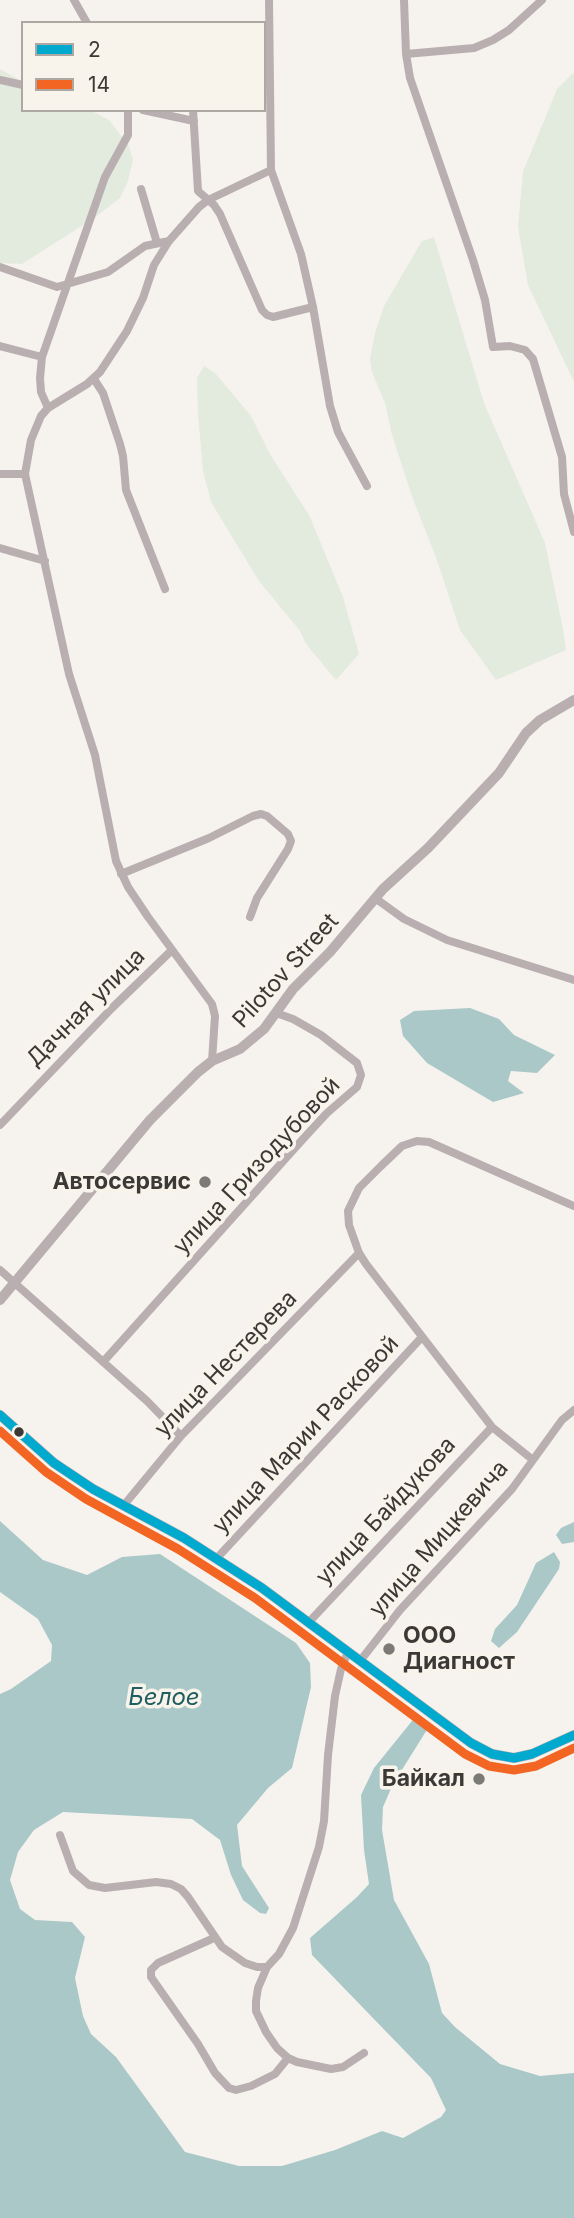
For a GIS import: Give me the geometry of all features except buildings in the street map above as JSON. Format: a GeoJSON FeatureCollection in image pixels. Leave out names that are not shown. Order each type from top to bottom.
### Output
{"type":"FeatureCollection","features":[{"type":"Feature","properties":{"kind":"street"},"geometry":{"type":"LineString","coordinates":[[74,0],[86,21]]}},
{"type":"Feature","properties":{"kind":"street"},"geometry":{"type":"LineString","coordinates":[[269,0],[271,170],[300,254],[313,307],[330,406],[338,432],[367,486]]}},
{"type":"Feature","properties":{"kind":"street"},"geometry":{"type":"LineString","coordinates":[[404,0],[406,54],[410,78],[473,260],[485,300],[493,347],[510,346],[525,350],[533,359],[562,457],[564,494],[574,532]]}},
{"type":"Feature","properties":{"kind":"street"},"geometry":{"type":"LineString","coordinates":[[406,54],[474,48],[509,30],[542,0]]}},
{"type":"Feature","properties":{"kind":"street"},"geometry":{"type":"LineString","coordinates":[[0,80],[21,85]]}},
{"type":"Feature","properties":{"kind":"street"},"geometry":{"type":"LineString","coordinates":[[48,408],[41,392],[42,357],[105,177],[128,135],[128,112]]}},
{"type":"Feature","properties":{"kind":"street"},"geometry":{"type":"LineString","coordinates":[[152,112],[194,121]]}},
{"type":"Feature","properties":{"kind":"street"},"geometry":{"type":"LineString","coordinates":[[192,112],[198,191],[220,214],[258,302],[267,315],[273,317],[313,307]]}},
{"type":"Feature","properties":{"kind":"street"},"geometry":{"type":"LineString","coordinates":[[212,1061],[215,1016],[212,1003],[141,907],[121,874],[114,852],[95,755],[69,674],[25,474],[31,440],[41,416],[48,408],[94,379],[127,331],[143,298],[154,265],[169,241],[208,200],[271,170]]}},
{"type":"Feature","properties":{"kind":"street"},"geometry":{"type":"LineString","coordinates":[[141,189],[158,243]]}},
{"type":"Feature","properties":{"kind":"street"},"geometry":{"type":"LineString","coordinates":[[0,267],[57,287],[108,272],[145,246],[169,241]]}},
{"type":"Feature","properties":{"kind":"street"},"geometry":{"type":"LineString","coordinates":[[0,346],[42,357]]}},
{"type":"Feature","properties":{"kind":"street"},"geometry":{"type":"LineString","coordinates":[[94,379],[103,393],[120,444],[126,490],[165,589]]}},
{"type":"Feature","properties":{"kind":"street"},"geometry":{"type":"LineString","coordinates":[[0,474],[25,474]]}},
{"type":"Feature","properties":{"kind":"street"},"geometry":{"type":"LineString","coordinates":[[0,548],[45,561]]}},
{"type":"Feature","properties":{"kind":"street","name":"Pilotov Street"},"geometry":{"type":"LineString","coordinates":[[0,1300],[150,1120],[198,1072],[212,1061],[240,1049],[264,1029],[293,989],[330,952],[375,898],[428,848],[499,773],[526,733],[540,720],[574,700]]}},
{"type":"Feature","properties":{"kind":"street"},"geometry":{"type":"LineString","coordinates":[[121,874],[209,838],[253,816],[268,816],[288,834],[291,841],[257,898],[250,917]]}},
{"type":"Feature","properties":{"kind":"street"},"geometry":{"type":"LineString","coordinates":[[375,898],[404,919],[447,940],[574,980]]}},
{"type":"Feature","properties":{"kind":"street","name":"Дачная улица"},"geometry":{"type":"LineString","coordinates":[[0,1125],[111,1008],[172,950]]}},
{"type":"Feature","properties":{"kind":"street","name":"улица Гризодубовой"},"geometry":{"type":"LineString","coordinates":[[103,1362],[311,1130],[357,1087],[361,1075],[357,1063],[321,1035],[276,1013]]}},
{"type":"Feature","properties":{"kind":"street"},"geometry":{"type":"LineString","coordinates":[[533,1460],[492,1426],[422,1337],[359,1252],[349,1226],[348,1211],[359,1188],[402,1146],[417,1141],[429,1142],[574,1206]]}},
{"type":"Feature","properties":{"kind":"street","name":"улица Нестерева"},"geometry":{"type":"LineString","coordinates":[[124,1505],[181,1436],[359,1252]]}},
{"type":"Feature","properties":{"kind":"street"},"geometry":{"type":"LineString","coordinates":[[0,1270],[147,1401],[181,1436]]}},
{"type":"Feature","properties":{"kind":"street","name":"улица Марии Расковой"},"geometry":{"type":"LineString","coordinates":[[218,1558],[422,1337]]}},
{"type":"Feature","properties":{"kind":"street","name":"улица Мицкевича"},"geometry":{"type":"LineString","coordinates":[[360,1661],[400,1610],[512,1489],[562,1420],[574,1410]]}},
{"type":"Feature","properties":{"kind":"street"},"geometry":{"type":"LineString","coordinates":[[0,1415],[54,1463],[93,1489],[218,1558],[471,1743],[504,1758],[523,1756],[574,1735]]}},
{"type":"Feature","properties":{"kind":"street","name":"улица Байдукова"},"geometry":{"type":"LineString","coordinates":[[309,1622],[492,1426]]}},
{"type":"Feature","properties":{"kind":"street"},"geometry":{"type":"LineString","coordinates":[[348,1652],[335,1696],[324,1821],[319,1846],[290,1935],[279,1954],[267,1967],[258,1988],[256,2011],[277,2048],[297,2062],[331,2068],[343,2067],[364,2053]]}},
{"type":"Feature","properties":{"kind":"street"},"geometry":{"type":"LineString","coordinates":[[60,1835],[73,1871],[89,1885],[105,1888],[156,1882],[171,1884],[181,1889],[188,1897],[222,1947],[245,1963],[267,1967]]}},
{"type":"Feature","properties":{"kind":"street"},"geometry":{"type":"LineString","coordinates":[[214,1938],[158,1963],[151,1970],[151,1978],[198,2044],[215,2073],[229,2088],[236,2090],[251,2086],[275,2074],[288,2058]]}},
{"type":"Feature","properties":{"kind":"shaded area"},"geometry":{"type":"Polygon","coordinates":[[[0,69],[21,81],[21,112],[94,112],[109,120],[129,146],[133,160],[120,198],[22,264],[0,263],[0,69]]]}},
{"type":"Feature","properties":{"kind":"shaded area"},"geometry":{"type":"Polygon","coordinates":[[[574,72],[574,382],[528,285],[518,227],[523,172],[557,89],[574,72]]]}},
{"type":"Feature","properties":{"kind":"shaded area"},"geometry":{"type":"Polygon","coordinates":[[[434,237],[484,403],[545,543],[566,650],[496,680],[460,630],[413,499],[370,359],[384,306],[422,241],[434,237]]]}},
{"type":"Feature","properties":{"kind":"shaded area"},"geometry":{"type":"Polygon","coordinates":[[[204,366],[215,373],[251,416],[271,456],[309,515],[343,597],[359,654],[336,680],[259,581],[211,502],[203,471],[198,414],[197,378],[204,366]]]}},
{"type":"Feature","properties":{"kind":"water"},"geometry":{"type":"Polygon","coordinates":[[[470,1008],[499,1019],[514,1035],[555,1055],[537,1073],[511,1071],[508,1081],[524,1093],[493,1102],[427,1063],[403,1036],[400,1020],[414,1011],[470,1008]]]}},
{"type":"Feature","properties":{"kind":"water","name":"Белое"},"geometry":{"type":"Polygon","coordinates":[[[0,1521],[43,1560],[87,1575],[122,1557],[160,1554],[296,1643],[310,1663],[311,1687],[292,1768],[268,1788],[237,1825],[242,1866],[269,1908],[266,1914],[260,1913],[243,1900],[231,1875],[220,1840],[192,1819],[63,1812],[34,1830],[18,1852],[10,1880],[20,1909],[35,1920],[72,1922],[85,1937],[75,1978],[83,2016],[91,2034],[116,2057],[185,2152],[239,2166],[282,2166],[335,2150],[382,2131],[403,2138],[441,2117],[446,2110],[431,2078],[312,1955],[310,1938],[369,1884],[361,1795],[374,1768],[416,1716],[430,1725],[393,1784],[383,1807],[382,1830],[394,1900],[429,1964],[442,2013],[455,2027],[500,2064],[540,2076],[574,2073],[574,2218],[0,2218],[0,1694],[51,1661],[52,1645],[38,1619],[0,1592],[0,1521]]]}},
{"type":"Feature","properties":{"kind":"water"},"geometry":{"type":"Polygon","coordinates":[[[574,1522],[574,1542],[562,1544],[556,1535],[561,1528],[574,1522]]]}},
{"type":"Feature","properties":{"kind":"water"},"geometry":{"type":"Polygon","coordinates":[[[554,1552],[560,1562],[559,1569],[517,1632],[499,1648],[491,1641],[495,1629],[517,1605],[536,1563],[554,1552]]]}},
{"type":"Feature","properties":{"kind":"transit line","name":"2"},"geometry":{"type":"LineString","coordinates":[[0,1415],[54,1463],[93,1489],[184,1538],[262,1588],[471,1743],[492,1754],[514,1758],[532,1754],[574,1735]]}},
{"type":"Feature","properties":{"kind":"transit line","name":"14"},"geometry":{"type":"LineString","coordinates":[[0,1431],[46,1472],[86,1499],[178,1549],[255,1598],[465,1754],[489,1766],[514,1770],[536,1766],[574,1748]]}},
{"type":"Feature","properties":{"kind":"place","name":"Автосервис"},"geometry":{"type":"Point","coordinates":[205,1182]}},
{"type":"Feature","properties":{"kind":"place","name":"ООО Диагност"},"geometry":{"type":"Point","coordinates":[389,1649]}},
{"type":"Feature","properties":{"kind":"place","name":"Байкал"},"geometry":{"type":"Point","coordinates":[479,1779]}}]}
